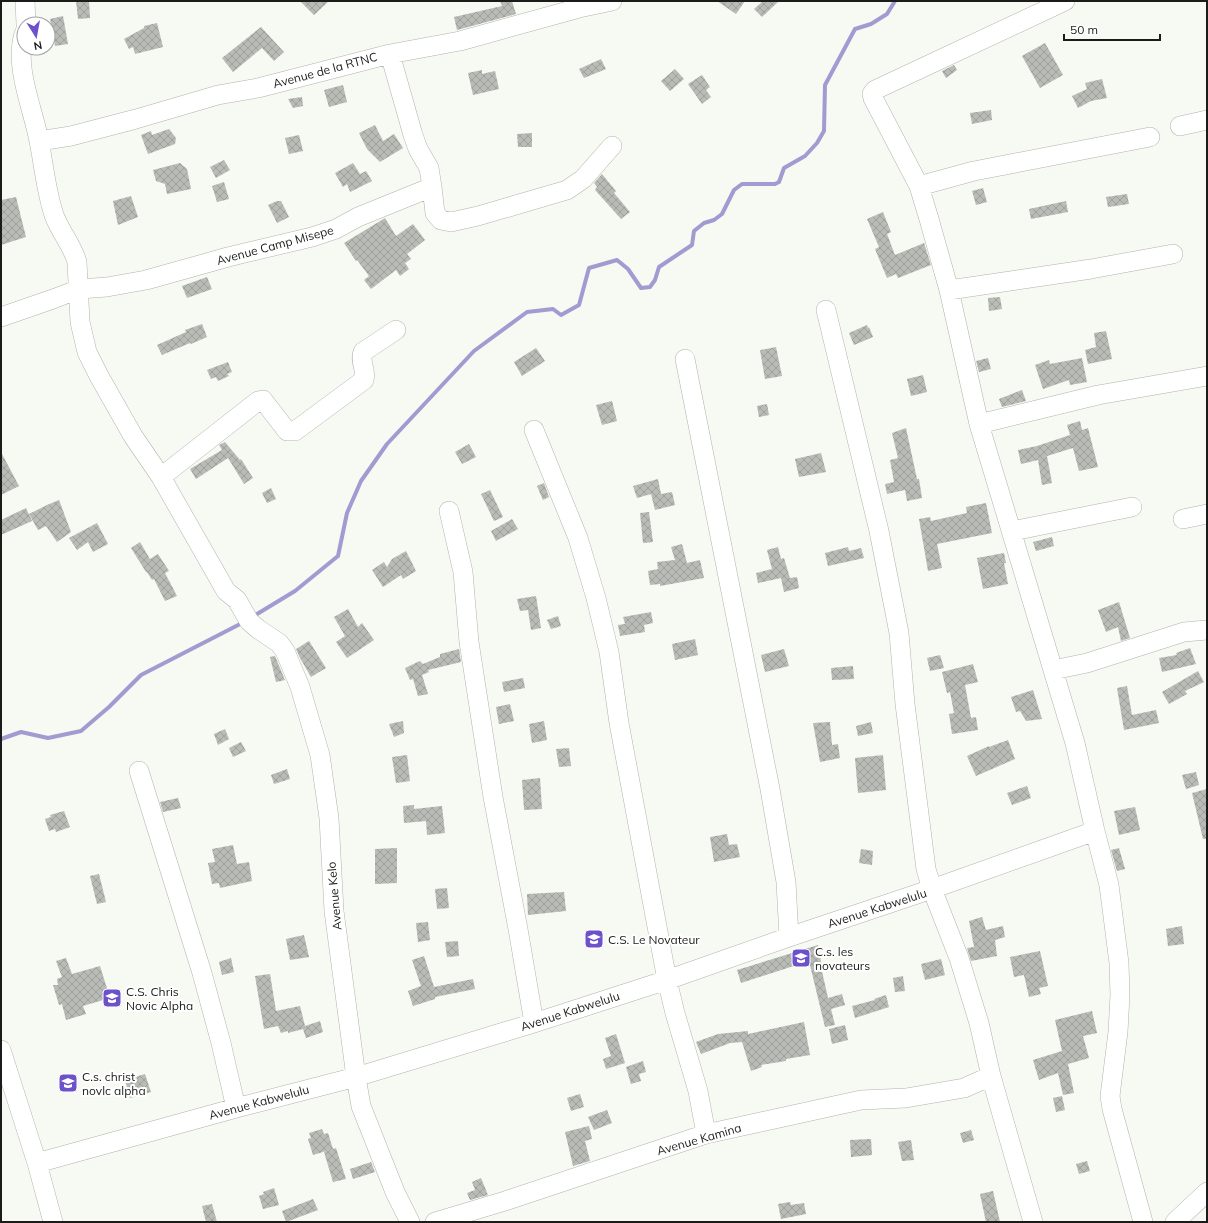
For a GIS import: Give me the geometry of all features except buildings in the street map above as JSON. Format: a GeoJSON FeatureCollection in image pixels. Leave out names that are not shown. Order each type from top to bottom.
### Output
{"type":"FeatureCollection","features":[{"type":"Feature","properties":{"kind":"street"},"geometry":{"type":"LineString","coordinates":[[24,1],[25,16]]}},
{"type":"Feature","properties":{"kind":"street","name":"Avenue de la RTNC"},"geometry":{"type":"LineString","coordinates":[[39,141],[71,136],[218,95],[258,88],[390,54],[460,41],[579,8],[612,1]]}},
{"type":"Feature","properties":{"kind":"street"},"geometry":{"type":"LineString","coordinates":[[1065,1],[875,90],[872,94],[919,186],[949,290],[979,424],[1075,744],[1109,885],[1119,963],[1120,995],[1118,1032],[1110,1096],[1112,1109],[1143,1222]]}},
{"type":"Feature","properties":{"kind":"street"},"geometry":{"type":"LineString","coordinates":[[390,54],[413,135],[418,149],[429,168],[435,213],[441,220],[451,222],[478,216],[567,190],[583,179],[612,146]]}},
{"type":"Feature","properties":{"kind":"street","name":"Avenue Kelo"},"geometry":{"type":"LineString","coordinates":[[21,56],[23,72],[39,141],[49,198],[55,218],[74,252],[79,271],[80,322],[88,352],[99,376],[133,436],[161,477],[226,591],[237,600],[249,621],[258,629],[280,643],[300,687],[320,755],[329,818],[334,911],[361,1106],[395,1192],[410,1222]]}},
{"type":"Feature","properties":{"kind":"street"},"geometry":{"type":"LineString","coordinates":[[1180,126],[1207,120]]}},
{"type":"Feature","properties":{"kind":"street"},"geometry":{"type":"LineString","coordinates":[[919,186],[974,171],[1150,137]]}},
{"type":"Feature","properties":{"kind":"street","name":"Avenue Camp Misepe"},"geometry":{"type":"LineString","coordinates":[[1,317],[53,300],[79,289],[108,287],[146,280],[228,257],[312,237],[336,229],[358,217],[432,187]]}},
{"type":"Feature","properties":{"kind":"street"},"geometry":{"type":"LineString","coordinates":[[949,290],[1091,269],[1173,254]]}},
{"type":"Feature","properties":{"kind":"street"},"geometry":{"type":"LineString","coordinates":[[826,310],[879,531],[899,633],[905,704],[926,869],[932,889],[959,958],[980,1023],[991,1076],[1033,1222]]}},
{"type":"Feature","properties":{"kind":"street"},"geometry":{"type":"LineString","coordinates":[[161,477],[258,401],[263,400],[287,431],[295,431],[364,380],[365,375],[361,357],[363,352],[396,330]]}},
{"type":"Feature","properties":{"kind":"street"},"geometry":{"type":"LineString","coordinates":[[685,359],[780,844],[786,882],[789,937]]}},
{"type":"Feature","properties":{"kind":"street"},"geometry":{"type":"LineString","coordinates":[[979,424],[1098,395],[1207,376]]}},
{"type":"Feature","properties":{"kind":"street"},"geometry":{"type":"LineString","coordinates":[[534,430],[578,538],[596,598],[609,652],[619,723],[667,980],[698,1091],[706,1134]]}},
{"type":"Feature","properties":{"kind":"street"},"geometry":{"type":"LineString","coordinates":[[1012,531],[1132,507]]}},
{"type":"Feature","properties":{"kind":"street"},"geometry":{"type":"LineString","coordinates":[[449,511],[463,572],[469,642],[493,797],[517,921],[534,1023]]}},
{"type":"Feature","properties":{"kind":"street"},"geometry":{"type":"LineString","coordinates":[[1183,519],[1207,514]]}},
{"type":"Feature","properties":{"kind":"street"},"geometry":{"type":"LineString","coordinates":[[1053,670],[1087,663],[1184,632],[1207,630]]}},
{"type":"Feature","properties":{"kind":"street"},"geometry":{"type":"LineString","coordinates":[[139,771],[202,973],[221,1043],[236,1108]]}},
{"type":"Feature","properties":{"kind":"street","name":"Avenue Kabwelulu"},"geometry":{"type":"LineString","coordinates":[[36,1163],[236,1108],[356,1077],[534,1023],[667,980],[1095,831]]}},
{"type":"Feature","properties":{"kind":"street"},"geometry":{"type":"LineString","coordinates":[[1,1050],[5,1076],[36,1163],[53,1222]]}},
{"type":"Feature","properties":{"kind":"street","name":"Avenue Kamina"},"geometry":{"type":"LineString","coordinates":[[435,1222],[512,1199],[706,1134],[861,1100],[906,1098],[964,1088],[991,1076]]}},
{"type":"Feature","properties":{"kind":"street"},"geometry":{"type":"LineString","coordinates":[[1175,1222],[1207,1192]]}},
{"type":"Feature","properties":{"kind":"waterway"},"geometry":{"type":"LineString","coordinates":[[252,617],[295,591],[338,556],[347,513],[361,481],[387,444],[474,351],[527,312],[553,309],[561,315],[579,305],[589,268],[617,260],[628,269],[641,288],[650,287],[655,280],[659,267],[692,245],[694,231],[704,223],[714,220],[722,214],[734,190],[742,184],[775,184],[779,182],[784,168],[805,156],[817,143],[824,131],[825,85],[855,29],[871,24],[887,14],[895,1]]}},
{"type":"Feature","properties":{"kind":"waterway"},"geometry":{"type":"LineString","coordinates":[[1,739],[21,732],[48,738],[81,731],[109,707],[141,675],[244,622]]}},
{"type":"Feature","properties":{"kind":"place","name":"C.S. Le Novateur"},"geometry":{"type":"Point","coordinates":[594,939]}},
{"type":"Feature","properties":{"kind":"place","name":"C.s. les novateurs"},"geometry":{"type":"Point","coordinates":[801,958]}},
{"type":"Feature","properties":{"kind":"place","name":"C.S. Chris Novic Alpha"},"geometry":{"type":"Point","coordinates":[112,998]}},
{"type":"Feature","properties":{"kind":"place","name":"C.s. christ novlc alpha"},"geometry":{"type":"Point","coordinates":[68,1083]}}]}
